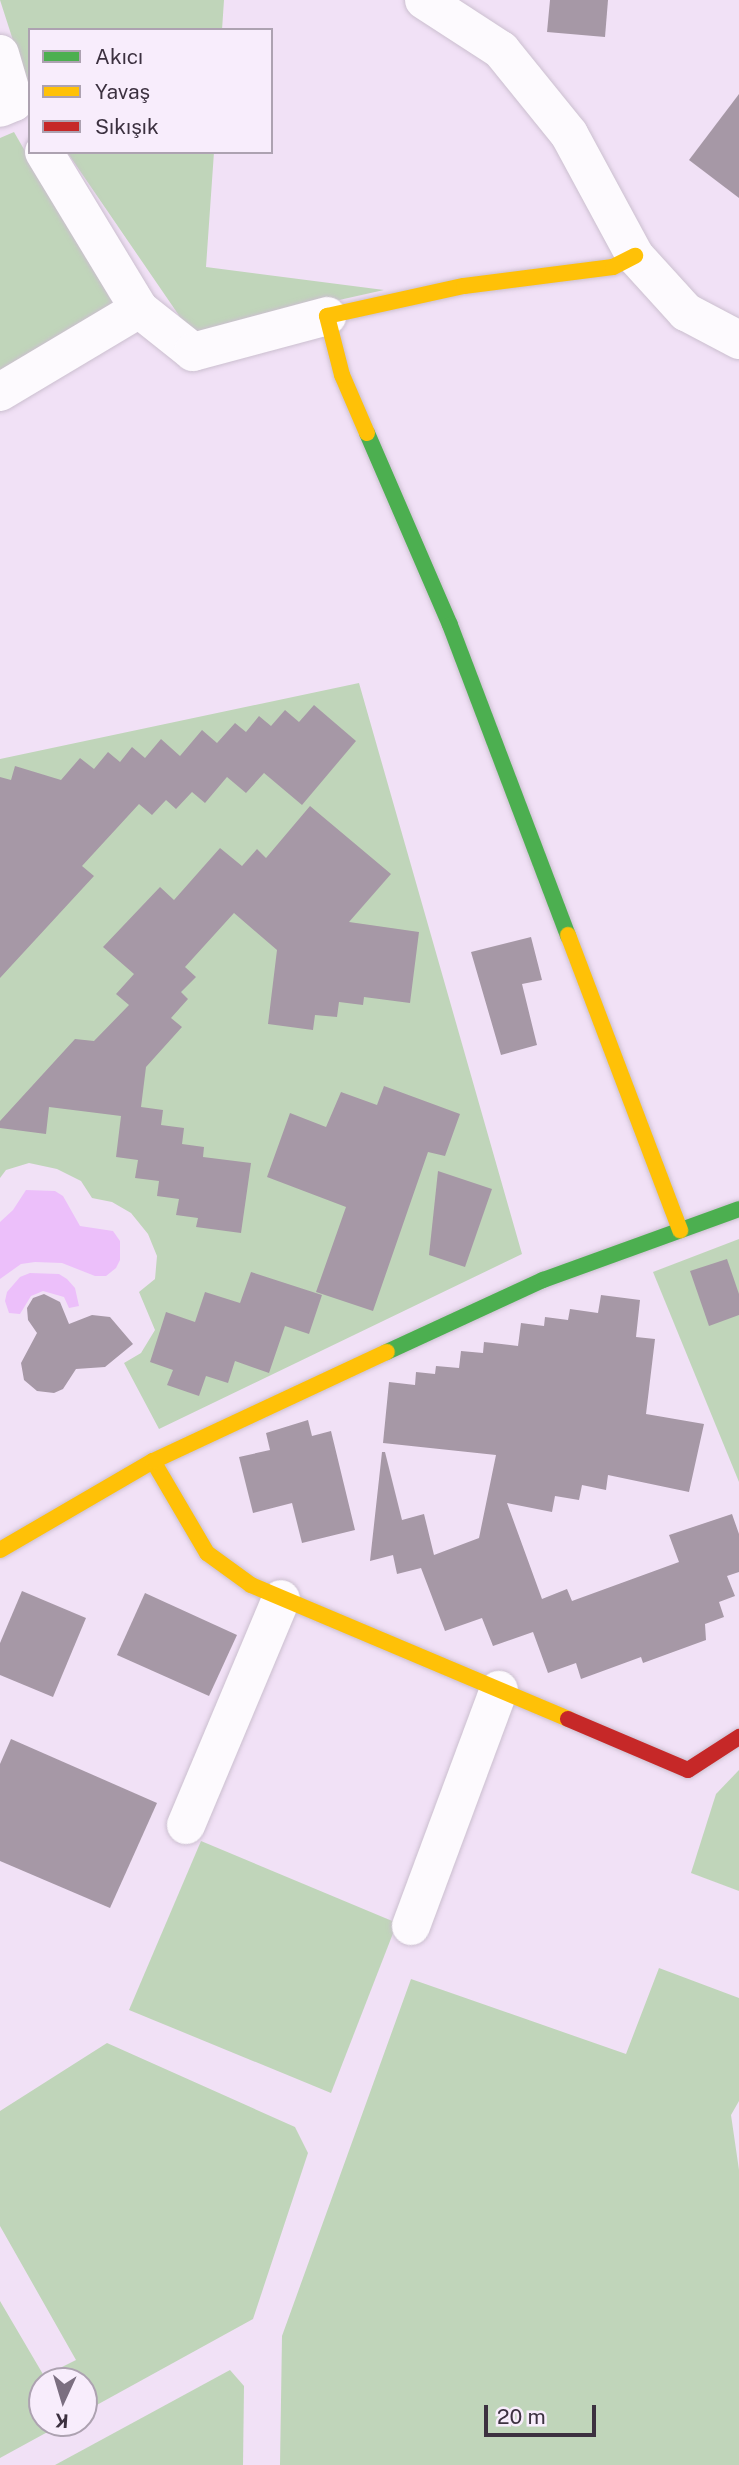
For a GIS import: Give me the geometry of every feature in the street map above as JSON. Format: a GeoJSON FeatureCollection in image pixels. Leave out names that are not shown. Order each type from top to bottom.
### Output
{"type":"FeatureCollection","features":[{"type":"Feature","properties":{"kind":"street"},"geometry":{"type":"LineString","coordinates":[[424,0],[500,50],[527,78],[569,134],[635,256],[686,312],[739,340]]}},
{"type":"Feature","properties":{"kind":"street"},"geometry":{"type":"LineString","coordinates":[[0,54],[15,113]]}},
{"type":"Feature","properties":{"kind":"street"},"geometry":{"type":"LineString","coordinates":[[45,154],[139,309],[193,352],[327,316],[464,286],[613,267],[635,256]]}},
{"type":"Feature","properties":{"kind":"street"},"geometry":{"type":"LineString","coordinates":[[0,392],[139,309]]}},
{"type":"Feature","properties":{"kind":"street"},"geometry":{"type":"LineString","coordinates":[[327,316],[342,375],[450,625],[680,1230]]}},
{"type":"Feature","properties":{"kind":"street"},"geometry":{"type":"LineString","coordinates":[[0,1550],[153,1461],[542,1280],[739,1209]]}},
{"type":"Feature","properties":{"kind":"street"},"geometry":{"type":"LineString","coordinates":[[153,1461],[207,1553],[251,1585],[688,1770],[739,1737]]}},
{"type":"Feature","properties":{"kind":"street"},"geometry":{"type":"LineString","coordinates":[[186,1825],[281,1598]]}},
{"type":"Feature","properties":{"kind":"street"},"geometry":{"type":"LineString","coordinates":[[411,1926],[499,1690]]}},
{"type":"Feature","properties":{"kind":"green space"},"geometry":{"type":"Polygon","coordinates":[[[0,0],[224,0],[222,28],[28,28],[28,87],[0,0]]]}},
{"type":"Feature","properties":{"kind":"green space"},"geometry":{"type":"Polygon","coordinates":[[[14,132],[114,305],[0,370],[0,138],[14,132]]]}},
{"type":"Feature","properties":{"kind":"green space"},"geometry":{"type":"Polygon","coordinates":[[[68,154],[214,154],[206,267],[384,290],[191,333],[68,154]]]}},
{"type":"Feature","properties":{"kind":"green space"},"geometry":{"type":"Polygon","coordinates":[[[359,683],[522,1254],[159,1429],[124,1363],[141,1353],[155,1330],[139,1292],[155,1279],[157,1256],[148,1234],[131,1213],[112,1202],[92,1198],[81,1181],[57,1169],[29,1163],[6,1170],[0,1178],[0,759],[359,683]]]}},
{"type":"Feature","properties":{"kind":"green space"},"geometry":{"type":"Polygon","coordinates":[[[739,1239],[739,1482],[653,1272],[739,1239]]]}},
{"type":"Feature","properties":{"kind":"green space"},"geometry":{"type":"Polygon","coordinates":[[[739,1770],[739,1891],[691,1873],[716,1794],[739,1770]]]}},
{"type":"Feature","properties":{"kind":"green space"},"geometry":{"type":"Polygon","coordinates":[[[201,1841],[397,1923],[331,2093],[129,2010],[201,1841]]]}},
{"type":"Feature","properties":{"kind":"green space"},"geometry":{"type":"Polygon","coordinates":[[[659,1968],[739,1998],[739,2101],[731,2115],[739,2170],[739,2465],[280,2465],[282,2336],[411,1979],[626,2054],[659,1968]]]}},
{"type":"Feature","properties":{"kind":"green space"},"geometry":{"type":"Polygon","coordinates":[[[107,2043],[295,2127],[308,2153],[253,2319],[98,2404],[98,2367],[62,2367],[76,2360],[0,2226],[0,2111],[107,2043]]]}},
{"type":"Feature","properties":{"kind":"green space"},"geometry":{"type":"Polygon","coordinates":[[[0,2301],[39,2367],[28,2367],[28,2437],[38,2437],[0,2458],[0,2301]]]}},
{"type":"Feature","properties":{"kind":"green space"},"geometry":{"type":"Polygon","coordinates":[[[230,2370],[244,2386],[243,2465],[55,2465],[230,2370]]]}},
{"type":"Feature","properties":{"kind":"shaded area"},"geometry":{"type":"Polygon","coordinates":[[[26,1190],[55,1191],[63,1196],[80,1226],[113,1231],[120,1241],[120,1260],[116,1268],[106,1276],[95,1276],[62,1263],[35,1262],[21,1264],[0,1279],[0,1222],[13,1210],[26,1190]]]}},
{"type":"Feature","properties":{"kind":"shaded area"},"geometry":{"type":"Polygon","coordinates":[[[30,1273],[59,1274],[67,1279],[75,1288],[79,1306],[69,1308],[64,1297],[43,1291],[31,1296],[20,1314],[9,1313],[5,1301],[7,1292],[20,1277],[30,1273]]]}},
{"type":"Feature","properties":{"kind":"building"},"geometry":{"type":"Polygon","coordinates":[[[550,0],[608,0],[605,37],[547,32],[550,0]]]}},
{"type":"Feature","properties":{"kind":"building"},"geometry":{"type":"Polygon","coordinates":[[[739,94],[739,198],[689,160],[739,94]]]}},
{"type":"Feature","properties":{"kind":"building"},"geometry":{"type":"Polygon","coordinates":[[[314,705],[356,741],[302,805],[264,773],[246,793],[227,777],[205,803],[192,792],[176,809],[166,800],[152,815],[139,804],[82,866],[94,876],[0,978],[0,777],[11,780],[15,766],[61,780],[80,758],[94,769],[108,752],[120,762],[132,747],[145,758],[161,739],[180,756],[202,730],[217,743],[235,723],[246,732],[259,716],[271,726],[285,710],[299,722],[314,705]]]}},
{"type":"Feature","properties":{"kind":"building"},"geometry":{"type":"Polygon","coordinates":[[[310,806],[391,874],[349,922],[419,932],[410,1003],[364,997],[363,1005],[339,1002],[337,1017],[315,1015],[313,1030],[268,1024],[277,950],[234,913],[185,967],[196,977],[181,992],[188,999],[171,1018],[182,1027],[146,1067],[141,1107],[163,1110],[161,1125],[184,1128],[182,1144],[204,1147],[203,1157],[251,1163],[241,1233],[196,1227],[198,1218],[176,1215],[179,1199],[157,1196],[159,1181],[135,1178],[138,1160],[116,1157],[121,1116],[49,1107],[46,1134],[0,1128],[0,1121],[75,1039],[94,1041],[129,1005],[116,994],[134,974],[103,947],[160,887],[174,900],[220,848],[242,866],[257,849],[266,858],[310,806]]]}},
{"type":"Feature","properties":{"kind":"building"},"geometry":{"type":"Polygon","coordinates":[[[531,937],[542,980],[522,984],[537,1045],[501,1055],[471,952],[531,937]]]}},
{"type":"Feature","properties":{"kind":"building"},"geometry":{"type":"Polygon","coordinates":[[[384,1086],[460,1114],[445,1156],[428,1152],[373,1311],[316,1292],[346,1207],[267,1177],[290,1113],[326,1127],[341,1092],[377,1105],[384,1086]]]}},
{"type":"Feature","properties":{"kind":"building"},"geometry":{"type":"Polygon","coordinates":[[[438,1171],[492,1189],[465,1267],[429,1255],[438,1171]]]}},
{"type":"Feature","properties":{"kind":"building"},"geometry":{"type":"Polygon","coordinates":[[[727,1259],[739,1294],[739,1315],[709,1326],[690,1271],[727,1259]]]}},
{"type":"Feature","properties":{"kind":"building"},"geometry":{"type":"Polygon","coordinates":[[[251,1272],[322,1295],[309,1334],[285,1326],[269,1373],[235,1361],[228,1383],[206,1376],[199,1396],[167,1385],[173,1370],[150,1362],[166,1312],[195,1322],[205,1292],[240,1303],[251,1272]]]}},
{"type":"Feature","properties":{"kind":"building"},"geometry":{"type":"Polygon","coordinates":[[[44,1294],[60,1302],[69,1324],[92,1315],[110,1317],[133,1344],[105,1367],[76,1369],[63,1389],[54,1393],[37,1391],[24,1380],[21,1363],[37,1333],[28,1320],[27,1308],[33,1298],[44,1294]]]}},
{"type":"Feature","properties":{"kind":"building"},"geometry":{"type":"Polygon","coordinates":[[[601,1295],[640,1300],[636,1337],[655,1339],[646,1414],[704,1424],[689,1492],[608,1475],[606,1490],[582,1485],[579,1500],[555,1496],[552,1512],[507,1503],[542,1599],[567,1589],[572,1601],[679,1562],[669,1535],[732,1514],[739,1534],[739,1572],[727,1576],[735,1596],[719,1602],[724,1617],[705,1624],[706,1640],[643,1663],[641,1657],[581,1679],[576,1663],[548,1673],[533,1632],[493,1646],[482,1618],[445,1631],[421,1568],[397,1574],[393,1555],[370,1561],[382,1452],[385,1452],[402,1520],[424,1514],[434,1555],[479,1538],[496,1455],[383,1443],[389,1382],[415,1385],[416,1372],[435,1374],[436,1366],[459,1368],[461,1351],[483,1353],[484,1342],[518,1346],[521,1323],[544,1326],[545,1317],[568,1320],[570,1309],[598,1313],[601,1295]]]}},
{"type":"Feature","properties":{"kind":"building"},"geometry":{"type":"Polygon","coordinates":[[[308,1420],[312,1436],[331,1431],[355,1530],[302,1543],[292,1503],[253,1513],[239,1457],[270,1450],[266,1433],[308,1420]]]}},
{"type":"Feature","properties":{"kind":"building"},"geometry":{"type":"Polygon","coordinates":[[[22,1591],[86,1618],[53,1697],[0,1675],[0,1643],[22,1591]]]}},
{"type":"Feature","properties":{"kind":"building"},"geometry":{"type":"Polygon","coordinates":[[[145,1593],[237,1635],[209,1696],[117,1655],[145,1593]]]}},
{"type":"Feature","properties":{"kind":"building"},"geometry":{"type":"Polygon","coordinates":[[[11,1739],[157,1803],[110,1908],[0,1861],[0,1764],[11,1739]]]}},
{"type":"Feature","properties":{"kind":"traffic: fast"},"geometry":{"type":"LineString","coordinates":[[367,433],[450,625],[568,935]]}},
{"type":"Feature","properties":{"kind":"traffic: fast"},"geometry":{"type":"LineString","coordinates":[[387,1352],[543,1280],[739,1209]]}},
{"type":"Feature","properties":{"kind":"traffic: slow"},"geometry":{"type":"LineString","coordinates":[[367,433],[342,375],[327,316],[464,286],[613,267],[635,256]]}},
{"type":"Feature","properties":{"kind":"traffic: slow"},"geometry":{"type":"LineString","coordinates":[[568,935],[680,1230]]}},
{"type":"Feature","properties":{"kind":"traffic: slow"},"geometry":{"type":"LineString","coordinates":[[0,1550],[153,1461],[387,1352]]}},
{"type":"Feature","properties":{"kind":"traffic: slow"},"geometry":{"type":"LineString","coordinates":[[153,1461],[207,1553],[251,1585],[568,1719]]}},
{"type":"Feature","properties":{"kind":"traffic: jam"},"geometry":{"type":"LineString","coordinates":[[568,1719],[688,1770],[739,1737]]}}]}
